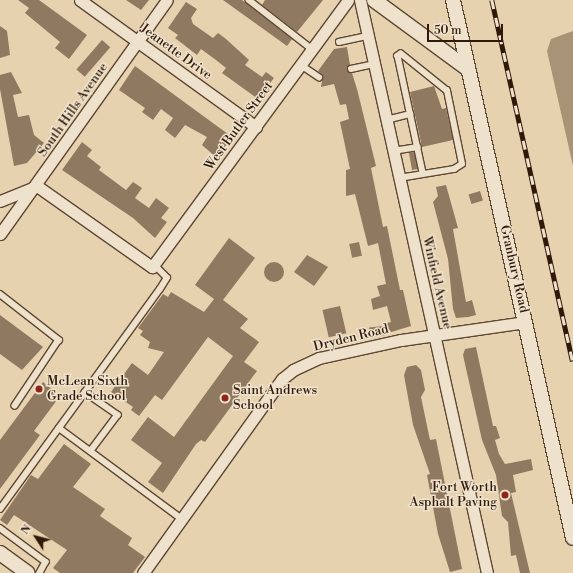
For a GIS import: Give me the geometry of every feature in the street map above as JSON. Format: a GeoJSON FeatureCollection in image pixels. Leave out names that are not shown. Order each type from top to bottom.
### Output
{"type":"FeatureCollection","features":[{"type":"Feature","properties":{"kind":"street","name":"Jeanette Drive"},"geometry":{"type":"LineString","coordinates":[[80,0],[256,127]]}},
{"type":"Feature","properties":{"kind":"street","name":"South Hills Avenue"},"geometry":{"type":"LineString","coordinates":[[0,234],[37,186],[167,0]]}},
{"type":"Feature","properties":{"kind":"street","name":"West Butler Street"},"geometry":{"type":"LineString","coordinates":[[153,266],[348,0]]}},
{"type":"Feature","properties":{"kind":"street","name":"Winfield Avenue"},"geometry":{"type":"LineString","coordinates":[[360,0],[487,573]]}},
{"type":"Feature","properties":{"kind":"street"},"geometry":{"type":"LineString","coordinates":[[374,0],[468,69]]}},
{"type":"Feature","properties":{"kind":"street","name":"Granbury Road"},"geometry":{"type":"LineString","coordinates":[[453,0],[573,538]]}},
{"type":"Feature","properties":{"kind":"street"},"geometry":{"type":"LineString","coordinates":[[0,201],[37,186],[153,266]]}},
{"type":"Feature","properties":{"kind":"street","name":"Dryden Road"},"geometry":{"type":"LineString","coordinates":[[143,573],[282,379],[293,370],[319,358],[434,334],[526,322]]}},
{"type":"Feature","properties":{"kind":"street"},"geometry":{"type":"LineString","coordinates":[[0,553],[28,573]]}},
{"type":"Feature","properties":{"kind":"lane"},"geometry":{"type":"LineString","coordinates":[[249,0],[312,49]]}},
{"type":"Feature","properties":{"kind":"lane"},"geometry":{"type":"LineString","coordinates":[[339,42],[368,36]]}},
{"type":"Feature","properties":{"kind":"lane"},"geometry":{"type":"LineString","coordinates":[[399,178],[454,169],[462,164],[447,91],[401,54],[398,56],[423,173]]}},
{"type":"Feature","properties":{"kind":"lane"},"geometry":{"type":"LineString","coordinates":[[351,69],[374,64]]}},
{"type":"Feature","properties":{"kind":"lane"},"geometry":{"type":"LineString","coordinates":[[301,65],[319,77]]}},
{"type":"Feature","properties":{"kind":"lane"},"geometry":{"type":"LineString","coordinates":[[386,120],[410,114]]}},
{"type":"Feature","properties":{"kind":"lane"},"geometry":{"type":"LineString","coordinates":[[393,151],[418,146]]}},
{"type":"Feature","properties":{"kind":"lane"},"geometry":{"type":"LineString","coordinates":[[0,509],[167,278],[153,266]]}},
{"type":"Feature","properties":{"kind":"lane"},"geometry":{"type":"LineString","coordinates":[[0,294],[59,340],[15,406]]}},
{"type":"Feature","properties":{"kind":"lane"},"geometry":{"type":"LineString","coordinates":[[85,392],[118,416],[91,451]]}},
{"type":"Feature","properties":{"kind":"lane"},"geometry":{"type":"LineString","coordinates":[[59,428],[182,519]]}},
{"type":"Feature","properties":{"kind":"lane"},"geometry":{"type":"LineString","coordinates":[[0,528],[46,562],[40,573]]}},
{"type":"Feature","properties":{"kind":"shaded area"},"geometry":{"type":"Polygon","coordinates":[[[573,31],[573,166],[547,51],[551,39],[573,31]]]}},
{"type":"Feature","properties":{"kind":"building"},"geometry":{"type":"Polygon","coordinates":[[[18,0],[39,0],[87,35],[69,59],[55,48],[60,42],[25,13],[29,8],[18,0]]]}},
{"type":"Feature","properties":{"kind":"building"},"geometry":{"type":"Polygon","coordinates":[[[126,0],[149,0],[141,10],[126,0]]]}},
{"type":"Feature","properties":{"kind":"building"},"geometry":{"type":"Polygon","coordinates":[[[223,0],[242,0],[292,39],[287,46],[223,0]]]}},
{"type":"Feature","properties":{"kind":"building"},"geometry":{"type":"Polygon","coordinates":[[[265,0],[323,0],[297,32],[262,5],[265,0]]]}},
{"type":"Feature","properties":{"kind":"building"},"geometry":{"type":"Polygon","coordinates":[[[186,2],[197,9],[191,18],[193,24],[213,38],[218,33],[249,60],[245,65],[262,77],[266,72],[274,78],[258,99],[222,73],[226,68],[216,60],[201,49],[197,55],[175,38],[178,35],[168,28],[186,2]]]}},
{"type":"Feature","properties":{"kind":"building"},"geometry":{"type":"Polygon","coordinates":[[[0,26],[7,31],[10,55],[0,58],[0,26]]]}},
{"type":"Feature","properties":{"kind":"building"},"geometry":{"type":"Polygon","coordinates":[[[102,40],[110,47],[85,77],[76,69],[102,40]]]}},
{"type":"Feature","properties":{"kind":"building"},"geometry":{"type":"Polygon","coordinates":[[[347,47],[350,65],[347,70],[352,73],[357,89],[376,166],[371,168],[383,227],[387,226],[400,290],[403,290],[411,326],[388,333],[386,323],[391,322],[387,306],[373,310],[371,299],[380,296],[377,286],[386,284],[378,243],[368,246],[355,194],[346,196],[346,170],[350,169],[340,122],[349,119],[346,104],[340,105],[334,84],[321,87],[323,75],[318,71],[334,49],[347,47]]]}},
{"type":"Feature","properties":{"kind":"building"},"geometry":{"type":"Polygon","coordinates":[[[135,66],[232,137],[217,158],[202,145],[207,137],[185,125],[175,138],[165,130],[173,118],[161,109],[153,120],[142,112],[145,108],[119,90],[135,66]]]}},
{"type":"Feature","properties":{"kind":"building"},"geometry":{"type":"Polygon","coordinates":[[[11,72],[22,93],[13,95],[18,117],[29,115],[34,135],[44,143],[27,163],[14,166],[0,89],[0,75],[11,72]]]}},
{"type":"Feature","properties":{"kind":"building"},"geometry":{"type":"Polygon","coordinates":[[[434,86],[442,109],[446,108],[453,140],[422,147],[410,92],[434,86]]]}},
{"type":"Feature","properties":{"kind":"building"},"geometry":{"type":"Polygon","coordinates":[[[82,142],[92,150],[87,156],[101,167],[99,170],[126,190],[133,182],[142,188],[135,198],[149,208],[156,198],[169,208],[161,218],[167,222],[155,238],[133,218],[62,170],[82,142]]]}},
{"type":"Feature","properties":{"kind":"building"},"geometry":{"type":"Polygon","coordinates":[[[414,152],[418,169],[412,170],[409,153],[414,152]]]}},
{"type":"Feature","properties":{"kind":"building"},"geometry":{"type":"Polygon","coordinates":[[[446,185],[458,228],[453,229],[466,302],[472,300],[476,315],[468,317],[456,318],[453,309],[448,259],[433,202],[438,196],[436,187],[446,185]]]}},
{"type":"Feature","properties":{"kind":"building"},"geometry":{"type":"Polygon","coordinates":[[[480,191],[483,201],[471,204],[469,195],[480,191]]]}},
{"type":"Feature","properties":{"kind":"building"},"geometry":{"type":"Polygon","coordinates":[[[229,238],[255,258],[223,300],[248,319],[240,328],[259,342],[244,362],[257,371],[205,442],[201,440],[196,444],[163,493],[148,482],[162,463],[131,440],[148,417],[174,437],[233,356],[208,337],[162,400],[155,395],[139,416],[131,410],[133,407],[111,392],[132,363],[148,375],[164,352],[148,348],[150,342],[140,335],[143,331],[138,328],[163,294],[168,297],[171,292],[204,312],[214,299],[195,285],[229,238]]]}},
{"type":"Feature","properties":{"kind":"building"},"geometry":{"type":"Polygon","coordinates":[[[359,242],[362,256],[352,258],[349,244],[359,242]]]}},
{"type":"Feature","properties":{"kind":"building"},"geometry":{"type":"Polygon","coordinates":[[[307,255],[328,267],[314,286],[294,272],[307,255]]]}},
{"type":"Feature","properties":{"kind":"building"},"geometry":{"type":"Polygon","coordinates":[[[274,262],[281,265],[284,272],[281,279],[274,282],[267,279],[264,272],[267,265],[274,262]]]}},
{"type":"Feature","properties":{"kind":"building"},"geometry":{"type":"Polygon","coordinates":[[[340,306],[346,333],[329,337],[322,310],[340,306]]]}},
{"type":"Feature","properties":{"kind":"building"},"geometry":{"type":"Polygon","coordinates":[[[0,315],[43,347],[22,370],[0,354],[0,315]]]}},
{"type":"Feature","properties":{"kind":"building"},"geometry":{"type":"Polygon","coordinates":[[[384,326],[385,335],[370,337],[369,328],[384,326]]]}},
{"type":"Feature","properties":{"kind":"building"},"geometry":{"type":"Polygon","coordinates":[[[476,347],[493,426],[496,426],[500,438],[495,440],[499,454],[505,464],[531,459],[533,470],[513,475],[516,492],[511,493],[530,573],[520,573],[516,555],[511,556],[508,522],[502,516],[496,475],[482,440],[463,355],[465,349],[476,347]]]}},
{"type":"Feature","properties":{"kind":"building"},"geometry":{"type":"Polygon","coordinates":[[[416,365],[421,370],[425,390],[421,397],[430,440],[436,439],[462,569],[450,572],[438,534],[427,475],[430,474],[413,425],[404,375],[407,367],[416,365]]]}},
{"type":"Feature","properties":{"kind":"building"},"geometry":{"type":"Polygon","coordinates":[[[43,382],[60,396],[34,431],[40,435],[0,489],[0,440],[43,382]]]}},
{"type":"Feature","properties":{"kind":"building"},"geometry":{"type":"Polygon","coordinates":[[[64,444],[91,464],[73,487],[105,509],[100,516],[132,538],[128,545],[145,557],[133,573],[60,573],[53,568],[67,550],[14,515],[7,525],[0,520],[31,475],[38,479],[64,444]]]}},
{"type":"Feature","properties":{"kind":"railway"},"geometry":{"type":"LineString","coordinates":[[492,0],[573,361]]}},
{"type":"Feature","properties":{"kind":"place","name":"McLean Sixth Grade School"},"geometry":{"type":"Point","coordinates":[39,389]}},
{"type":"Feature","properties":{"kind":"place","name":"Saint Andrews School"},"geometry":{"type":"Point","coordinates":[225,398]}},
{"type":"Feature","properties":{"kind":"place","name":"Fort Worth Asphalt Paving"},"geometry":{"type":"Point","coordinates":[505,495]}}]}
